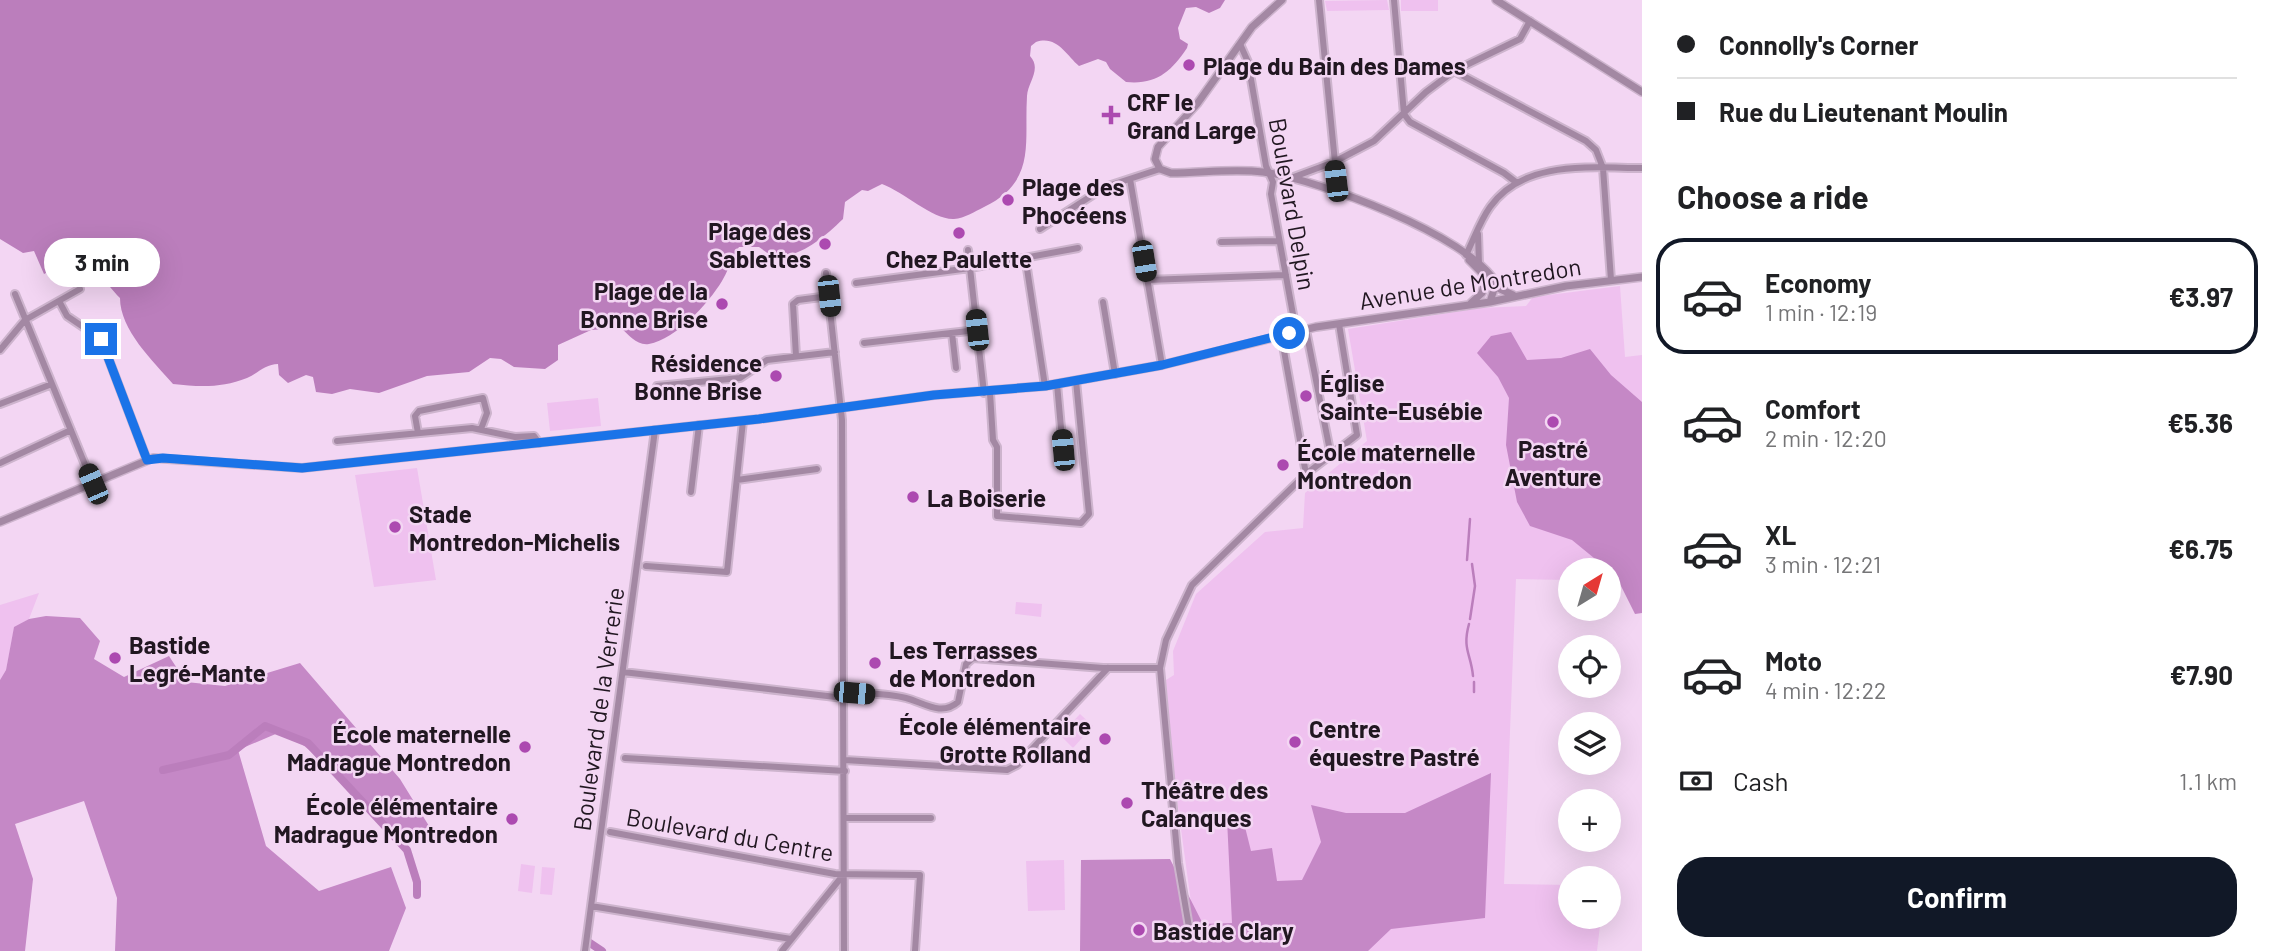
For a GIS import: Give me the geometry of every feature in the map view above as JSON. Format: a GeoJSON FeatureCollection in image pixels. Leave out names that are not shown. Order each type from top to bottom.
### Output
{"type":"FeatureCollection","features":[{"type":"Feature","properties":{"kind":"street"},"geometry":{"type":"LineString","coordinates":[[1160,169],[1155,159],[1158,147],[1197,104],[1266,12],[1282,0]]}},
{"type":"Feature","properties":{"kind":"street"},"geometry":{"type":"LineString","coordinates":[[1319,0],[1338,193]]}},
{"type":"Feature","properties":{"kind":"street"},"geometry":{"type":"LineString","coordinates":[[1394,0],[1404,114],[1410,122],[1504,173],[1517,183]]}},
{"type":"Feature","properties":{"kind":"street"},"geometry":{"type":"LineString","coordinates":[[1496,0],[1642,92]]}},
{"type":"Feature","properties":{"kind":"street"},"geometry":{"type":"LineString","coordinates":[[1291,178],[1334,162],[1374,141],[1454,71],[1520,39],[1530,21]]}},
{"type":"Feature","properties":{"kind":"street","name":"Boulevard Delpin"},"geometry":{"type":"LineString","coordinates":[[1240,44],[1248,62],[1270,174],[1296,331]]}},
{"type":"Feature","properties":{"kind":"street"},"geometry":{"type":"LineString","coordinates":[[1454,71],[1586,141],[1596,150],[1603,168],[1611,280]]}},
{"type":"Feature","properties":{"kind":"street"},"geometry":{"type":"LineString","coordinates":[[1466,256],[1493,203],[1517,183],[1562,169],[1642,168]]}},
{"type":"Feature","properties":{"kind":"street"},"geometry":{"type":"LineString","coordinates":[[1040,229],[1105,187],[1160,169],[1171,173],[1242,171],[1270,174],[1338,193],[1400,218],[1466,256],[1494,279],[1496,287],[1490,302]]}},
{"type":"Feature","properties":{"kind":"street"},"geometry":{"type":"LineString","coordinates":[[1130,179],[1162,365]]}},
{"type":"Feature","properties":{"kind":"street"},"geometry":{"type":"LineString","coordinates":[[1478,232],[1479,264]]}},
{"type":"Feature","properties":{"kind":"street"},"geometry":{"type":"LineString","coordinates":[[1221,242],[1279,241]]}},
{"type":"Feature","properties":{"kind":"street"},"geometry":{"type":"LineString","coordinates":[[856,283],[971,268],[1078,248]]}},
{"type":"Feature","properties":{"kind":"street"},"geometry":{"type":"LineString","coordinates":[[968,250],[993,440],[997,447],[997,516],[1081,523],[1087,518],[1076,381]]}},
{"type":"Feature","properties":{"kind":"street"},"geometry":{"type":"LineString","coordinates":[[1466,256],[1496,287],[1507,294],[1518,295]]}},
{"type":"Feature","properties":{"kind":"street"},"geometry":{"type":"LineString","coordinates":[[1026,262],[1045,386]]}},
{"type":"Feature","properties":{"kind":"street"},"geometry":{"type":"LineString","coordinates":[[826,273],[842,408],[844,951]]}},
{"type":"Feature","properties":{"kind":"street"},"geometry":{"type":"LineString","coordinates":[[1147,280],[1286,275]]}},
{"type":"Feature","properties":{"kind":"street","name":"Avenue de Montredon"},"geometry":{"type":"LineString","coordinates":[[147,460],[163,458],[298,468],[743,421],[934,395],[987,393],[1045,386],[1162,365],[1296,331],[1642,277]]}},
{"type":"Feature","properties":{"kind":"street"},"geometry":{"type":"LineString","coordinates":[[1470,303],[1482,293],[1486,278]]}},
{"type":"Feature","properties":{"kind":"street"},"geometry":{"type":"LineString","coordinates":[[0,350],[25,320],[80,289]]}},
{"type":"Feature","properties":{"kind":"street"},"geometry":{"type":"LineString","coordinates":[[15,294],[93,484]]}},
{"type":"Feature","properties":{"kind":"street"},"geometry":{"type":"LineString","coordinates":[[796,356],[793,304],[798,300],[829,296]]}},
{"type":"Feature","properties":{"kind":"street"},"geometry":{"type":"LineString","coordinates":[[0,522],[147,460],[102,342],[67,316],[59,301]]}},
{"type":"Feature","properties":{"kind":"street"},"geometry":{"type":"LineString","coordinates":[[1103,302],[1115,373]]}},
{"type":"Feature","properties":{"kind":"street"},"geometry":{"type":"LineString","coordinates":[[1189,927],[1178,863],[1160,668],[1166,640],[1186,592],[1306,474],[1357,435],[1339,324]]}},
{"type":"Feature","properties":{"kind":"street"},"geometry":{"type":"LineString","coordinates":[[864,343],[977,330]]}},
{"type":"Feature","properties":{"kind":"street"},"geometry":{"type":"LineString","coordinates":[[1306,330],[1331,456]]}},
{"type":"Feature","properties":{"kind":"street"},"geometry":{"type":"LineString","coordinates":[[952,333],[957,368]]}},
{"type":"Feature","properties":{"kind":"street"},"geometry":{"type":"LineString","coordinates":[[1281,334],[1306,474]]}},
{"type":"Feature","properties":{"kind":"street"},"geometry":{"type":"LineString","coordinates":[[655,393],[657,386],[740,378],[767,360],[835,352]]}},
{"type":"Feature","properties":{"kind":"street"},"geometry":{"type":"LineString","coordinates":[[0,404],[52,384]]}},
{"type":"Feature","properties":{"kind":"street"},"geometry":{"type":"LineString","coordinates":[[1057,384],[1063,450]]}},
{"type":"Feature","properties":{"kind":"street"},"geometry":{"type":"LineString","coordinates":[[418,433],[415,416],[419,411],[483,398],[487,414],[481,429]]}},
{"type":"Feature","properties":{"kind":"street"},"geometry":{"type":"LineString","coordinates":[[646,566],[727,572],[743,421]]}},
{"type":"Feature","properties":{"kind":"street"},"geometry":{"type":"LineString","coordinates":[[691,492],[699,425]]}},
{"type":"Feature","properties":{"kind":"street"},"geometry":{"type":"LineString","coordinates":[[337,441],[481,429],[515,436],[534,436],[539,443]]}},
{"type":"Feature","properties":{"kind":"street"},"geometry":{"type":"LineString","coordinates":[[0,463],[71,430]]}},
{"type":"Feature","properties":{"kind":"street","name":"Boulevard de la Verrerie"},"geometry":{"type":"LineString","coordinates":[[585,951],[655,430]]}},
{"type":"Feature","properties":{"kind":"street"},"geometry":{"type":"LineString","coordinates":[[737,480],[817,469]]}},
{"type":"Feature","properties":{"kind":"street"},"geometry":{"type":"LineString","coordinates":[[622,672],[844,695],[906,698],[925,706],[947,709],[956,705],[966,664],[973,658],[1108,668],[1160,668]]}},
{"type":"Feature","properties":{"kind":"street"},"geometry":{"type":"LineString","coordinates":[[845,760],[1007,770],[1017,765],[1108,668]]}},
{"type":"Feature","properties":{"kind":"street"},"geometry":{"type":"LineString","coordinates":[[625,758],[845,771]]}},
{"type":"Feature","properties":{"kind":"street"},"geometry":{"type":"LineString","coordinates":[[845,818],[931,818]]}},
{"type":"Feature","properties":{"kind":"street","name":"Boulevard du Centre"},"geometry":{"type":"LineString","coordinates":[[610,832],[844,874],[915,874],[922,877],[915,951]]}},
{"type":"Feature","properties":{"kind":"street"},"geometry":{"type":"LineString","coordinates":[[782,951],[844,874]]}},
{"type":"Feature","properties":{"kind":"street"},"geometry":{"type":"LineString","coordinates":[[591,906],[791,939]]}},
{"type":"Feature","properties":{"kind":"shaded area"},"geometry":{"type":"Polygon","coordinates":[[[0,0],[1225,0],[1220,8],[1209,13],[1196,7],[1186,8],[1178,28],[1180,39],[1188,44],[1187,48],[1169,70],[1146,81],[1126,82],[1110,69],[1106,62],[1098,59],[1079,66],[1050,41],[1036,42],[1031,46],[1030,56],[1035,71],[1027,96],[1026,145],[1020,173],[1001,197],[969,214],[954,219],[937,215],[882,184],[868,191],[862,190],[845,202],[843,219],[803,250],[773,257],[759,247],[739,247],[724,277],[708,300],[680,328],[659,341],[641,343],[621,328],[591,330],[558,345],[558,360],[545,369],[514,367],[501,359],[490,358],[469,372],[427,376],[379,393],[350,389],[332,394],[316,392],[313,377],[306,375],[288,383],[279,375],[278,364],[229,384],[173,384],[131,333],[121,310],[120,298],[91,266],[79,257],[73,264],[66,261],[53,263],[50,271],[44,274],[34,251],[23,253],[0,239],[0,0]]]}},
{"type":"Feature","properties":{"kind":"shaded area"},"geometry":{"type":"Polygon","coordinates":[[[1387,0],[1389,10],[1327,11],[1325,1],[1387,0]]]}},
{"type":"Feature","properties":{"kind":"shaded area"},"geometry":{"type":"Polygon","coordinates":[[[1401,0],[1438,0],[1438,11],[1401,11],[1401,0]]]}},
{"type":"Feature","properties":{"kind":"shaded area"},"geometry":{"type":"Polygon","coordinates":[[[1620,286],[1625,357],[1642,355],[1642,583],[1621,582],[1621,558],[1558,558],[1558,580],[1516,579],[1504,884],[1558,885],[1558,929],[1600,929],[1597,951],[1179,951],[1196,939],[1175,785],[1166,680],[1174,675],[1173,651],[1196,594],[1265,532],[1303,528],[1305,493],[1367,441],[1348,329],[1480,308],[1526,306],[1533,297],[1620,286]]]}},
{"type":"Feature","properties":{"kind":"shaded area"},"geometry":{"type":"Polygon","coordinates":[[[1511,332],[1527,360],[1561,358],[1590,349],[1611,375],[1642,402],[1642,613],[1635,614],[1621,586],[1621,558],[1594,558],[1572,540],[1530,526],[1517,502],[1506,445],[1509,398],[1498,377],[1477,353],[1491,336],[1511,332]]]}},
{"type":"Feature","properties":{"kind":"shaded area"},"geometry":{"type":"Polygon","coordinates":[[[598,398],[601,426],[550,431],[547,403],[598,398]]]}},
{"type":"Feature","properties":{"kind":"shaded area","name":"Stade Montredon-Michelis"},"geometry":{"type":"Polygon","coordinates":[[[417,468],[436,580],[374,587],[355,475],[417,468]]]}},
{"type":"Feature","properties":{"kind":"shaded area"},"geometry":{"type":"Polygon","coordinates":[[[39,593],[29,619],[14,628],[6,670],[0,680],[0,605],[39,593]]]}},
{"type":"Feature","properties":{"kind":"shaded area"},"geometry":{"type":"Polygon","coordinates":[[[1016,602],[1042,604],[1041,617],[1015,614],[1016,602]]]}},
{"type":"Feature","properties":{"kind":"shaded area"},"geometry":{"type":"Polygon","coordinates":[[[46,616],[80,618],[100,641],[94,659],[124,677],[169,656],[186,682],[225,686],[300,663],[400,779],[429,826],[404,844],[349,783],[285,730],[238,750],[266,846],[319,891],[391,867],[406,908],[389,951],[115,951],[117,898],[84,801],[15,824],[33,879],[25,951],[0,951],[0,680],[6,670],[14,627],[29,619],[46,616]]]}},
{"type":"Feature","properties":{"kind":"shaded area"},"geometry":{"type":"Polygon","coordinates":[[[1080,714],[1093,726],[1073,748],[1060,735],[1080,714]]]}},
{"type":"Feature","properties":{"kind":"shaded area"},"geometry":{"type":"Polygon","coordinates":[[[1491,773],[1485,918],[1391,929],[1368,951],[1080,951],[1081,860],[1170,859],[1203,924],[1232,923],[1227,819],[1242,815],[1251,851],[1272,848],[1277,881],[1302,880],[1321,842],[1311,805],[1346,813],[1405,813],[1491,773]]]}},
{"type":"Feature","properties":{"kind":"shaded area"},"geometry":{"type":"Polygon","coordinates":[[[1064,860],[1065,910],[1028,911],[1026,861],[1064,860]]]}},
{"type":"Feature","properties":{"kind":"shaded area"},"geometry":{"type":"Polygon","coordinates":[[[521,864],[535,866],[532,893],[518,891],[521,864]]]}},
{"type":"Feature","properties":{"kind":"shaded area"},"geometry":{"type":"Polygon","coordinates":[[[542,867],[555,868],[552,895],[540,894],[542,867]]]}},
{"type":"Feature","properties":{"kind":"waterway"},"geometry":{"type":"LineString","coordinates":[[1467,560],[1470,519]]}},
{"type":"Feature","properties":{"kind":"waterway"},"geometry":{"type":"LineString","coordinates":[[1470,619],[1475,586],[1472,564]]}},
{"type":"Feature","properties":{"kind":"waterway"},"geometry":{"type":"LineString","coordinates":[[1469,624],[1467,646],[1473,676]]}},
{"type":"Feature","properties":{"kind":"waterway"},"geometry":{"type":"LineString","coordinates":[[1474,682],[1474,692]]}},
{"type":"Feature","properties":{"kind":"waterway"},"geometry":{"type":"LineString","coordinates":[[163,770],[229,755],[265,726],[308,743],[407,850],[417,882],[417,895]]}},
{"type":"Feature","properties":{"kind":"waterway"},"geometry":{"type":"LineString","coordinates":[[590,943],[602,951]]}},
{"type":"Feature","properties":{"kind":"place","name":"Plage du Bain des Dames"},"geometry":{"type":"Point","coordinates":[1189,65]}},
{"type":"Feature","properties":{"kind":"place","name":"CRF le Grand Large"},"geometry":{"type":"Point","coordinates":[1111,115]}},
{"type":"Feature","properties":{"kind":"place","name":"Plage des Phocéens"},"geometry":{"type":"Point","coordinates":[1008,200]}},
{"type":"Feature","properties":{"kind":"place","name":"Chez Paulette"},"geometry":{"type":"Point","coordinates":[959,233]}},
{"type":"Feature","properties":{"kind":"place","name":"Plage des Sablettes"},"geometry":{"type":"Point","coordinates":[825,244]}},
{"type":"Feature","properties":{"kind":"place","name":"Plage de la Bonne Brise"},"geometry":{"type":"Point","coordinates":[722,304]}},
{"type":"Feature","properties":{"kind":"place","name":"Résidence Bonne Brise"},"geometry":{"type":"Point","coordinates":[776,376]}},
{"type":"Feature","properties":{"kind":"place","name":"Église Sainte-Eusébie"},"geometry":{"type":"Point","coordinates":[1306,396]}},
{"type":"Feature","properties":{"kind":"place","name":"Pastré Aventure"},"geometry":{"type":"Point","coordinates":[1553,422]}},
{"type":"Feature","properties":{"kind":"place","name":"École maternelle Montredon"},"geometry":{"type":"Point","coordinates":[1283,465]}},
{"type":"Feature","properties":{"kind":"place","name":"La Boiserie"},"geometry":{"type":"Point","coordinates":[913,497]}},
{"type":"Feature","properties":{"kind":"place","name":"Stade Montredon-Michelis"},"geometry":{"type":"Point","coordinates":[395,527]}},
{"type":"Feature","properties":{"kind":"place","name":"Bastide Legré-Mante"},"geometry":{"type":"Point","coordinates":[115,658]}},
{"type":"Feature","properties":{"kind":"place","name":"Les Terrasses de Montredon"},"geometry":{"type":"Point","coordinates":[875,663]}},
{"type":"Feature","properties":{"kind":"place","name":"École élémentaire Grotte Rolland"},"geometry":{"type":"Point","coordinates":[1105,739]}},
{"type":"Feature","properties":{"kind":"place","name":"Centre équestre Pastré"},"geometry":{"type":"Point","coordinates":[1295,742]}},
{"type":"Feature","properties":{"kind":"place","name":"École maternelle Madrague Montredon"},"geometry":{"type":"Point","coordinates":[525,747]}},
{"type":"Feature","properties":{"kind":"place","name":"Théâtre des Calanques"},"geometry":{"type":"Point","coordinates":[1127,803]}},
{"type":"Feature","properties":{"kind":"place","name":"École élémentaire Madrague Montredon"},"geometry":{"type":"Point","coordinates":[512,819]}},
{"type":"Feature","properties":{"kind":"place","name":"Bastide Clary"},"geometry":{"type":"Point","coordinates":[1139,930]}},
{"type":"Feature","properties":{"kind":"route"},"geometry":{"type":"LineString","coordinates":[[101,339],[147,460],[163,458],[298,468],[792,415],[934,395],[990,393],[1045,386],[1162,365],[1289,333]]}}]}
